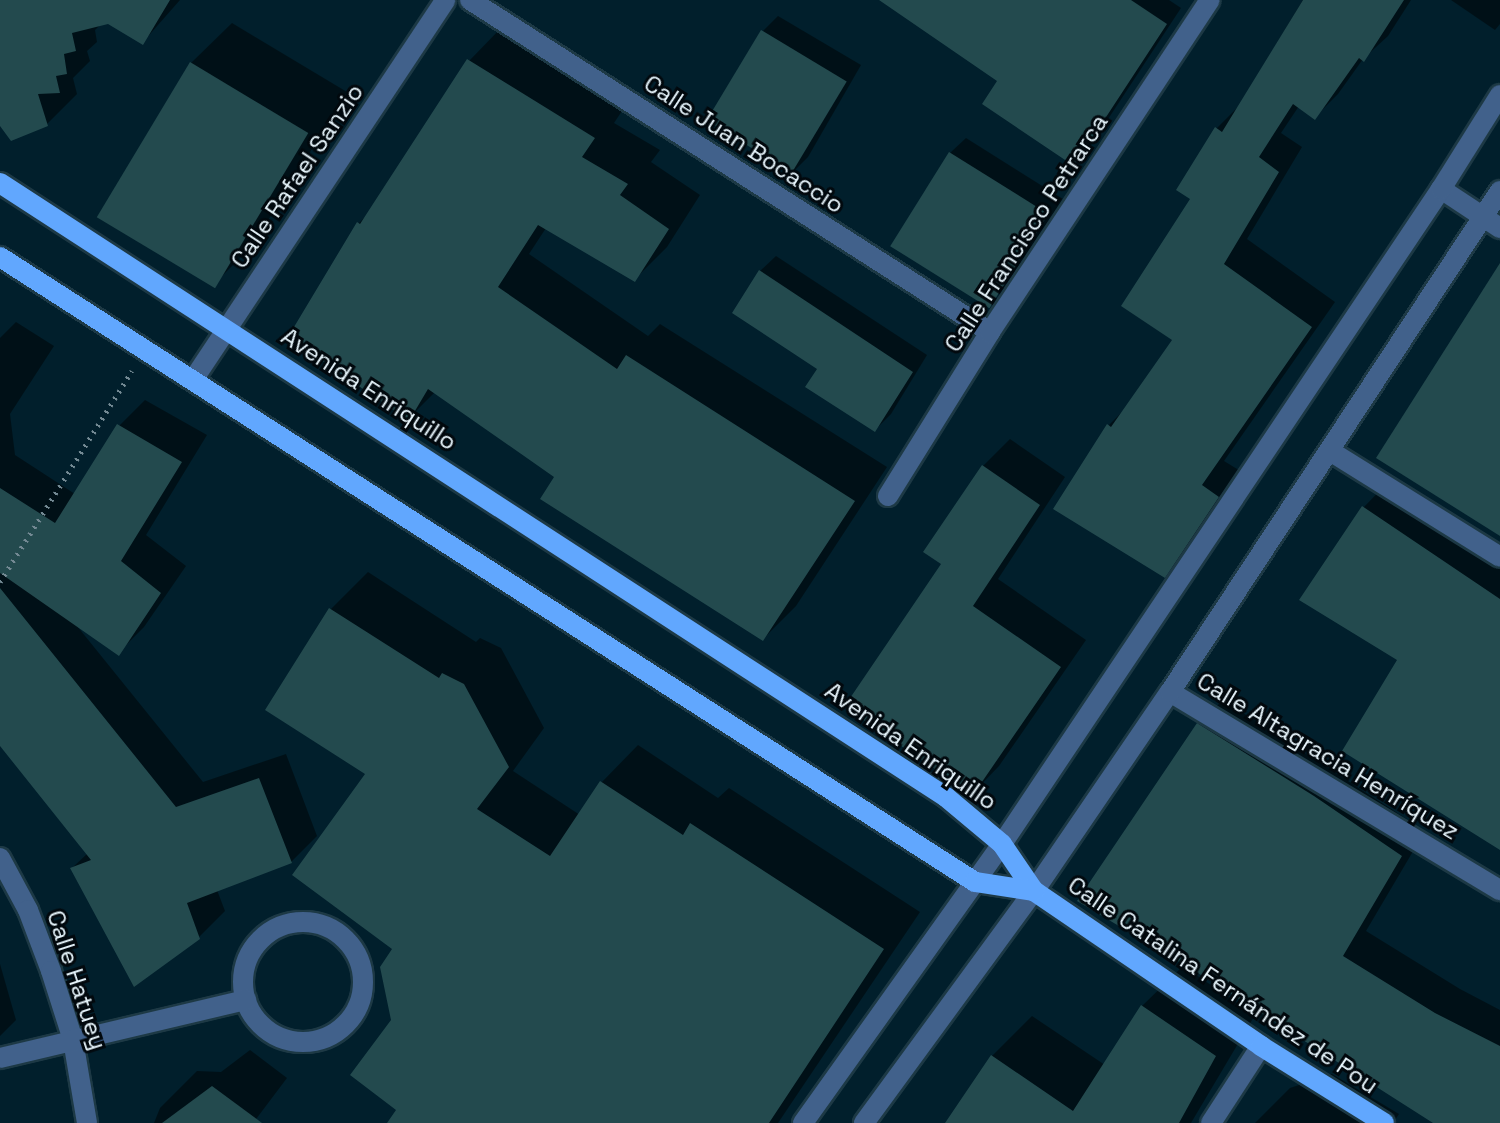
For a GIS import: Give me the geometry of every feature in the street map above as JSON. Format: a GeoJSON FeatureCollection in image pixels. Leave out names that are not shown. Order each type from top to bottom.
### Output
{"type":"FeatureCollection","features":[{"type":"Feature","properties":{"kind":"main road","name":"Avenida Enriquillo"},"geometry":{"type":"LineString","coordinates":[[0,183],[858,737],[946,797],[1002,844],[1034,891]]}},
{"type":"Feature","properties":{"kind":"main road"},"geometry":{"type":"LineString","coordinates":[[0,257],[975,882],[1034,891]]}},
{"type":"Feature","properties":{"kind":"main road","name":"Calle Catalina Fernández de Pou"},"geometry":{"type":"LineString","coordinates":[[1034,891],[1261,1046],[1384,1123]]}},
{"type":"Feature","properties":{"kind":"street","name":"Calle Rafael Sanzio"},"geometry":{"type":"LineString","coordinates":[[193,380],[445,0]]}},
{"type":"Feature","properties":{"kind":"street","name":"Calle Juan Bocaccio"},"geometry":{"type":"LineString","coordinates":[[470,0],[990,332]]}},
{"type":"Feature","properties":{"kind":"street","name":"Calle Francisco Petrarca"},"geometry":{"type":"LineString","coordinates":[[888,496],[990,332],[1210,0]]}},
{"type":"Feature","properties":{"kind":"street"},"geometry":{"type":"LineString","coordinates":[[803,1123],[1002,844],[1441,189],[1500,95]]}},
{"type":"Feature","properties":{"kind":"street"},"geometry":{"type":"LineString","coordinates":[[1441,189],[1492,223]]}},
{"type":"Feature","properties":{"kind":"street"},"geometry":{"type":"LineString","coordinates":[[864,1123],[1034,891],[1330,451],[1492,223],[1500,191]]}},
{"type":"Feature","properties":{"kind":"street"},"geometry":{"type":"LineString","coordinates":[[1330,451],[1500,557]]}},
{"type":"Feature","properties":{"kind":"street","name":"Calle Altagracia Henríquez"},"geometry":{"type":"LineString","coordinates":[[1170,692],[1500,890]]}},
{"type":"Feature","properties":{"kind":"street","name":"Calle Hatuey"},"geometry":{"type":"LineString","coordinates":[[0,858],[28,910],[73,1040],[87,1123]]}},
{"type":"Feature","properties":{"kind":"street"},"geometry":{"type":"LineString","coordinates":[[310,922],[329,927],[345,938],[357,955],[363,973],[363,993],[356,1012],[344,1028],[327,1038],[307,1042],[287,1040],[255,1018],[246,1000],[243,981],[251,952],[271,930],[289,923],[310,922]]}},
{"type":"Feature","properties":{"kind":"street"},"geometry":{"type":"LineString","coordinates":[[0,1058],[246,1000]]}},
{"type":"Feature","properties":{"kind":"street"},"geometry":{"type":"LineString","coordinates":[[1211,1123],[1261,1046]]}},
{"type":"Feature","properties":{"kind":"path"},"geometry":{"type":"LineString","coordinates":[[0,582],[145,350]]}},
{"type":"Feature","properties":{"kind":"building"},"geometry":{"type":"Polygon","coordinates":[[[0,0],[170,0],[143,45],[108,24],[72,33],[76,51],[64,54],[67,74],[56,76],[60,93],[38,94],[48,126],[11,141],[0,126],[0,0]]]}},
{"type":"Feature","properties":{"kind":"building"},"geometry":{"type":"Polygon","coordinates":[[[879,0],[1131,0],[1167,24],[1074,166],[982,104],[997,81],[879,0]]]}},
{"type":"Feature","properties":{"kind":"building"},"geometry":{"type":"Polygon","coordinates":[[[1303,0],[1404,0],[1364,62],[1359,58],[1315,120],[1293,104],[1259,157],[1279,172],[1224,264],[1312,327],[1202,485],[1219,497],[1165,578],[1053,509],[1107,424],[1111,427],[1172,340],[1121,306],[1190,199],[1176,190],[1215,127],[1222,132],[1303,0]]]}},
{"type":"Feature","properties":{"kind":"building"},"geometry":{"type":"Polygon","coordinates":[[[761,30],[847,82],[792,172],[706,121],[761,30]]]}},
{"type":"Feature","properties":{"kind":"building"},"geometry":{"type":"Polygon","coordinates":[[[467,59],[595,138],[582,157],[628,184],[620,195],[669,229],[635,282],[538,225],[498,287],[617,369],[626,355],[855,501],[763,641],[540,499],[554,477],[428,389],[409,421],[288,337],[357,222],[360,224],[467,59]]]}},
{"type":"Feature","properties":{"kind":"building"},"geometry":{"type":"Polygon","coordinates":[[[190,62],[308,133],[215,288],[97,217],[190,62]]]}},
{"type":"Feature","properties":{"kind":"building"},"geometry":{"type":"Polygon","coordinates":[[[949,152],[1048,214],[989,308],[890,246],[949,152]]]}},
{"type":"Feature","properties":{"kind":"building"},"geometry":{"type":"Polygon","coordinates":[[[1500,263],[1500,536],[1376,458],[1500,263]]]}},
{"type":"Feature","properties":{"kind":"building"},"geometry":{"type":"Polygon","coordinates":[[[759,270],[913,372],[875,432],[805,387],[817,369],[732,313],[759,270]]]}},
{"type":"Feature","properties":{"kind":"building"},"geometry":{"type":"Polygon","coordinates":[[[117,424],[182,462],[121,561],[161,593],[119,656],[0,573],[0,488],[55,523],[117,424]]]}},
{"type":"Feature","properties":{"kind":"building"},"geometry":{"type":"Polygon","coordinates":[[[982,465],[1040,505],[973,606],[1061,667],[973,795],[844,707],[941,564],[923,552],[982,465]]]}},
{"type":"Feature","properties":{"kind":"building"},"geometry":{"type":"Polygon","coordinates":[[[1362,506],[1500,599],[1500,850],[1342,751],[1397,660],[1299,600],[1362,506]]]}},
{"type":"Feature","properties":{"kind":"building"},"geometry":{"type":"Polygon","coordinates":[[[0,588],[176,807],[259,778],[292,863],[187,903],[200,939],[134,987],[70,868],[91,860],[0,746],[0,588]]]}},
{"type":"Feature","properties":{"kind":"building"},"geometry":{"type":"Polygon","coordinates":[[[329,608],[439,678],[442,673],[464,684],[509,767],[477,809],[550,856],[600,781],[683,835],[690,823],[884,949],[769,1123],[387,1123],[396,1110],[350,1075],[391,1020],[380,967],[392,949],[292,875],[365,774],[265,710],[329,608]]]}},
{"type":"Feature","properties":{"kind":"building"},"geometry":{"type":"Polygon","coordinates":[[[1197,723],[1314,796],[1402,856],[1343,956],[1435,1013],[1500,1046],[1500,1123],[1433,1123],[1201,975],[1077,901],[1197,723]]]}},
{"type":"Feature","properties":{"kind":"building"},"geometry":{"type":"Polygon","coordinates":[[[1141,1005],[1216,1056],[1179,1123],[945,1123],[991,1055],[1073,1111],[1141,1005]]]}},
{"type":"Feature","properties":{"kind":"building"},"geometry":{"type":"Polygon","coordinates":[[[212,1086],[262,1123],[162,1123],[212,1086]]]}}]}
